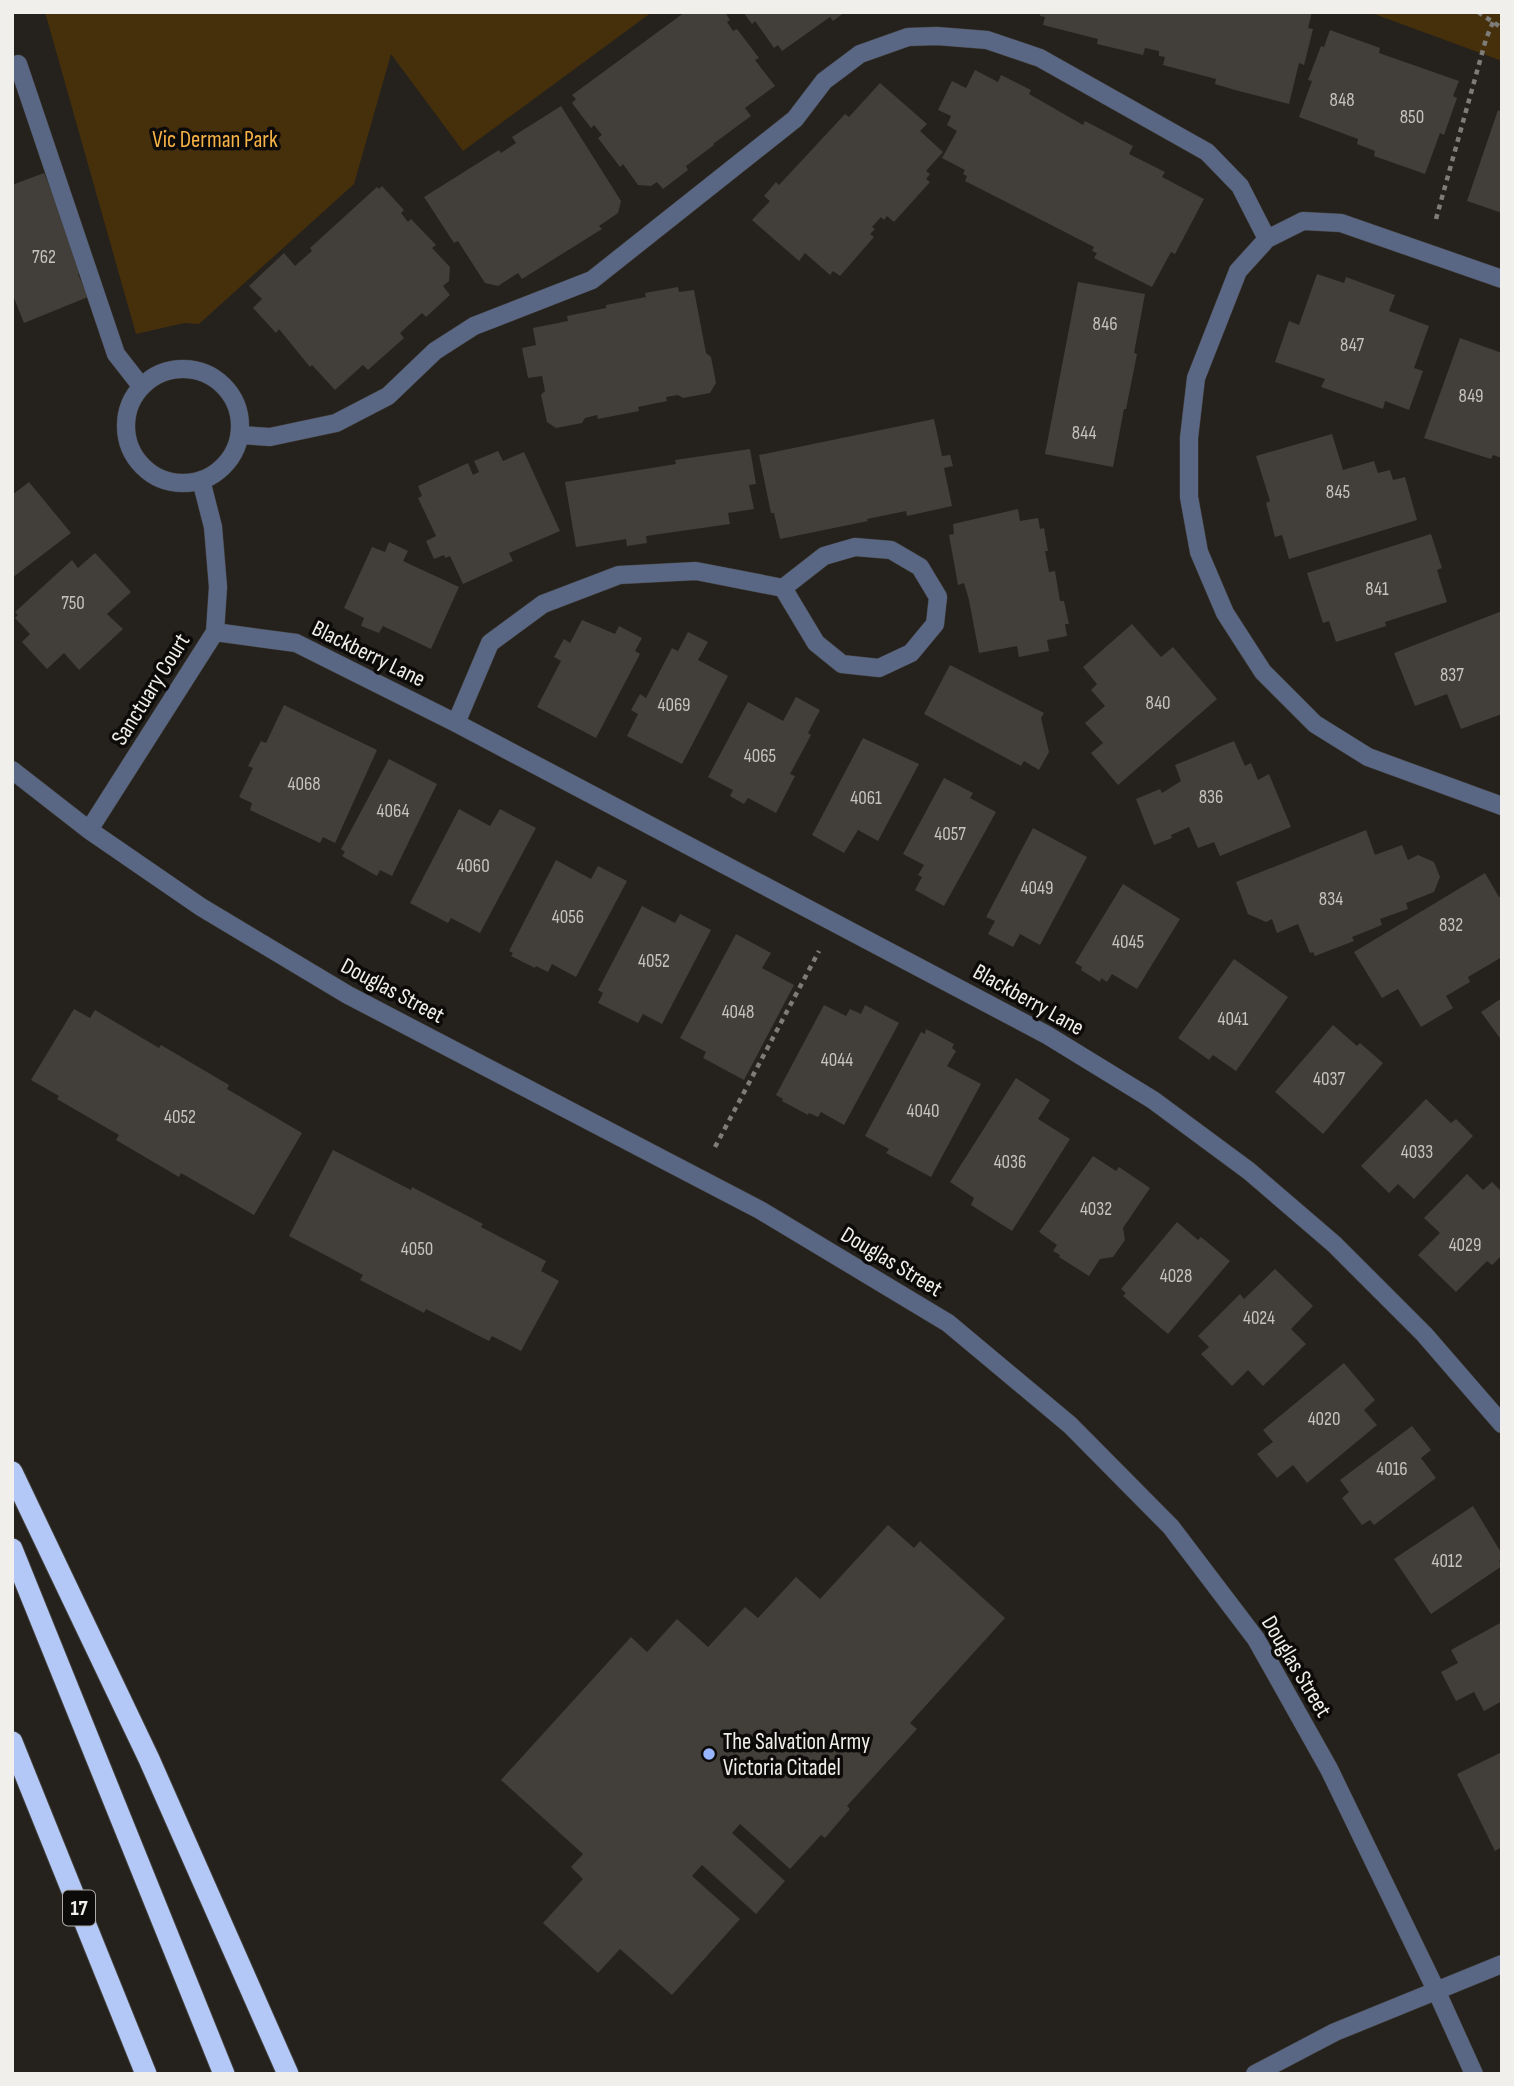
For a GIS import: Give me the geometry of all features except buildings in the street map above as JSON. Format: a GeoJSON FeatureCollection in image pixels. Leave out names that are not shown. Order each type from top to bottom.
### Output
{"type":"FeatureCollection","features":[{"type":"Feature","properties":{"kind":"highway"},"geometry":{"type":"LineString","coordinates":[[12,1472],[149,1759],[288,2074]]}},
{"type":"Feature","properties":{"kind":"highway"},"geometry":{"type":"LineString","coordinates":[[12,1549],[224,2074]]}},
{"type":"Feature","properties":{"kind":"highway","name":"17"},"geometry":{"type":"LineString","coordinates":[[12,1742],[146,2074]]}},
{"type":"Feature","properties":{"kind":"street"},"geometry":{"type":"LineString","coordinates":[[240,435],[270,437],[336,423],[388,396],[435,351],[474,326],[592,280],[795,119],[824,81],[860,54],[908,37],[987,40],[1040,58],[1207,152],[1240,186],[1267,239]]}},
{"type":"Feature","properties":{"kind":"street"},"geometry":{"type":"LineString","coordinates":[[18,64],[116,354],[141,386]]}},
{"type":"Feature","properties":{"kind":"street"},"geometry":{"type":"LineString","coordinates":[[1502,279],[1341,223],[1303,221],[1267,239],[1238,271],[1196,378],[1189,438],[1189,497],[1199,552],[1224,613],[1263,672],[1315,723],[1368,757],[1502,806]]}},
{"type":"Feature","properties":{"kind":"street"},"geometry":{"type":"LineString","coordinates":[[185,368],[209,374],[227,389],[239,411],[240,435],[233,454],[219,470],[201,480],[176,483],[152,474],[134,457],[125,433],[128,407],[141,386],[161,372],[185,368]]}},
{"type":"Feature","properties":{"kind":"street","name":"Sanctuary Court"},"geometry":{"type":"LineString","coordinates":[[89,830],[215,632],[218,587],[213,527],[201,480]]}},
{"type":"Feature","properties":{"kind":"street"},"geometry":{"type":"LineString","coordinates":[[456,723],[490,643],[543,604],[619,575],[696,571],[783,588],[816,643],[842,664],[879,668],[911,653],[935,624],[938,597],[920,567],[891,550],[855,547],[824,556],[783,588]]}},
{"type":"Feature","properties":{"kind":"street","name":"Blackberry Lane"},"geometry":{"type":"LineString","coordinates":[[215,632],[296,643],[456,723],[1047,1035],[1153,1100],[1228,1155],[1334,1244],[1424,1334],[1502,1424]]}},
{"type":"Feature","properties":{"kind":"street","name":"Douglas Street"},"geometry":{"type":"LineString","coordinates":[[12,770],[89,830],[201,907],[348,995],[760,1210],[948,1323],[1070,1425],[1171,1527],[1262,1651],[1329,1769],[1474,2074]]}},
{"type":"Feature","properties":{"kind":"street"},"geometry":{"type":"LineString","coordinates":[[1255,2074],[1335,2032],[1502,1964]]}},
{"type":"Feature","properties":{"kind":"path"},"geometry":{"type":"LineString","coordinates":[[1478,12],[1502,27]]}},
{"type":"Feature","properties":{"kind":"path"},"geometry":{"type":"LineString","coordinates":[[1427,253],[1493,22]]}},
{"type":"Feature","properties":{"kind":"path"},"geometry":{"type":"LineString","coordinates":[[698,1178],[834,922]]}},
{"type":"Feature","properties":{"kind":"green space","name":"Vic Derman Park"},"geometry":{"type":"Polygon","coordinates":[[[45,12],[652,12],[463,151],[391,54],[354,184],[199,324],[184,323],[136,334],[45,12]]]}},
{"type":"Feature","properties":{"kind":"green space"},"geometry":{"type":"Polygon","coordinates":[[[1369,12],[1502,12],[1502,61],[1369,12]]]}},
{"type":"Feature","properties":{"kind":"place","name":"The Salvation Army Victoria Citadel"},"geometry":{"type":"Point","coordinates":[709,1754]}}]}
